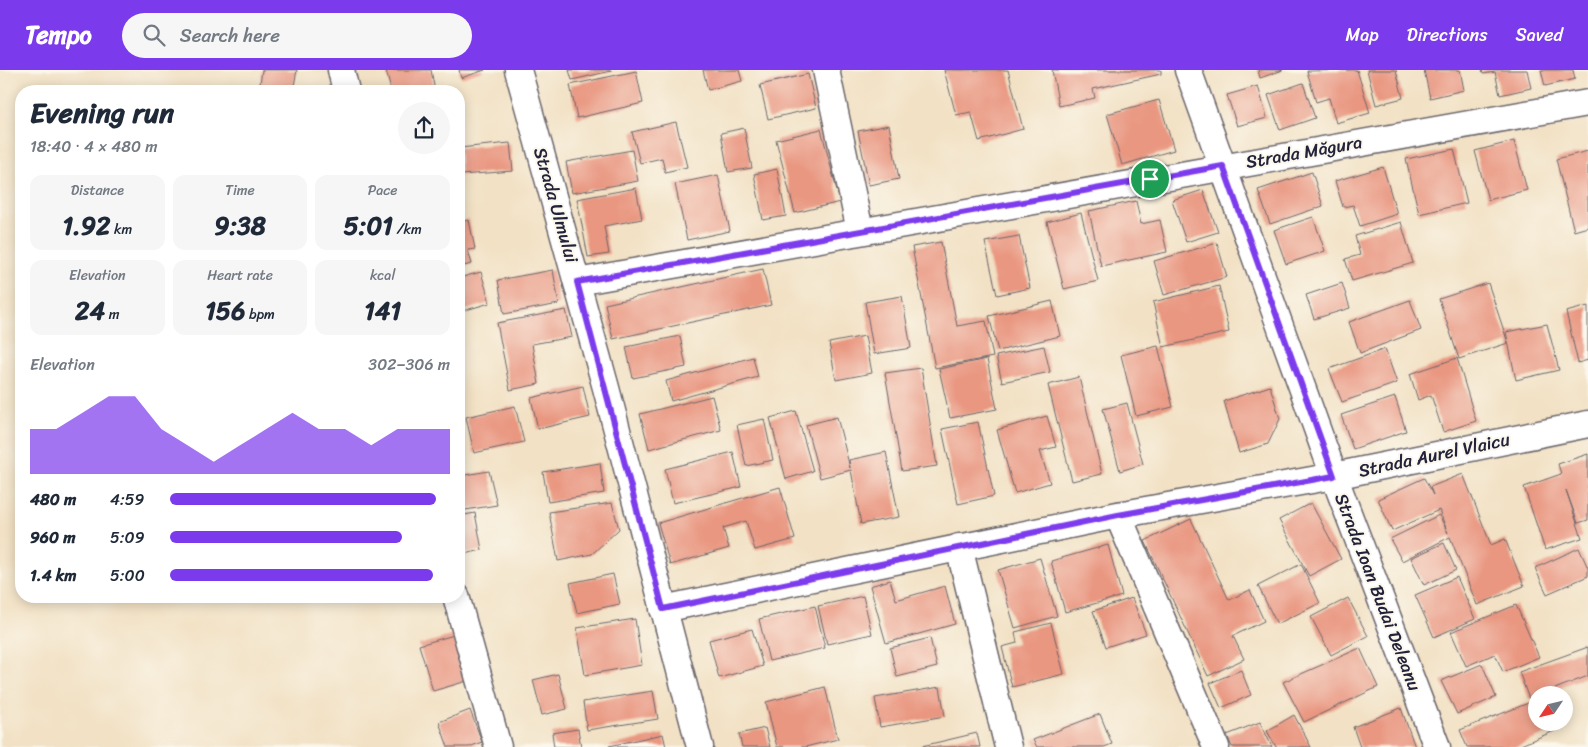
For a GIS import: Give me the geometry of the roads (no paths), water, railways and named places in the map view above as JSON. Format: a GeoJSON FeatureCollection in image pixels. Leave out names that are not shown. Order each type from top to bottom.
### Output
{"type":"FeatureCollection","features":[{"type":"Feature","properties":{"kind":"street"},"geometry":{"type":"LineString","coordinates":[[341,70],[345,85]]}},
{"type":"Feature","properties":{"kind":"street","name":"Strada Ulmului"},"geometry":{"type":"LineString","coordinates":[[518,70],[577,282],[700,747]]}},
{"type":"Feature","properties":{"kind":"street"},"geometry":{"type":"LineString","coordinates":[[826,70],[860,231]]}},
{"type":"Feature","properties":{"kind":"street","name":"Strada Ioan Budai Deleanu"},"geometry":{"type":"LineString","coordinates":[[1188,70],[1334,476],[1437,747]]}},
{"type":"Feature","properties":{"kind":"street","name":"Strada Măgura"},"geometry":{"type":"LineString","coordinates":[[577,282],[1223,166],[1588,103]]}},
{"type":"Feature","properties":{"kind":"street","name":"Strada Aurel Vlaicu"},"geometry":{"type":"LineString","coordinates":[[663,609],[1118,515],[1334,476],[1588,424]]}},
{"type":"Feature","properties":{"kind":"street"},"geometry":{"type":"LineString","coordinates":[[1118,515],[1216,747]]}},
{"type":"Feature","properties":{"kind":"street"},"geometry":{"type":"LineString","coordinates":[[959,547],[1008,747]]}},
{"type":"Feature","properties":{"kind":"street"},"geometry":{"type":"LineString","coordinates":[[458,603],[498,747]]}}]}
